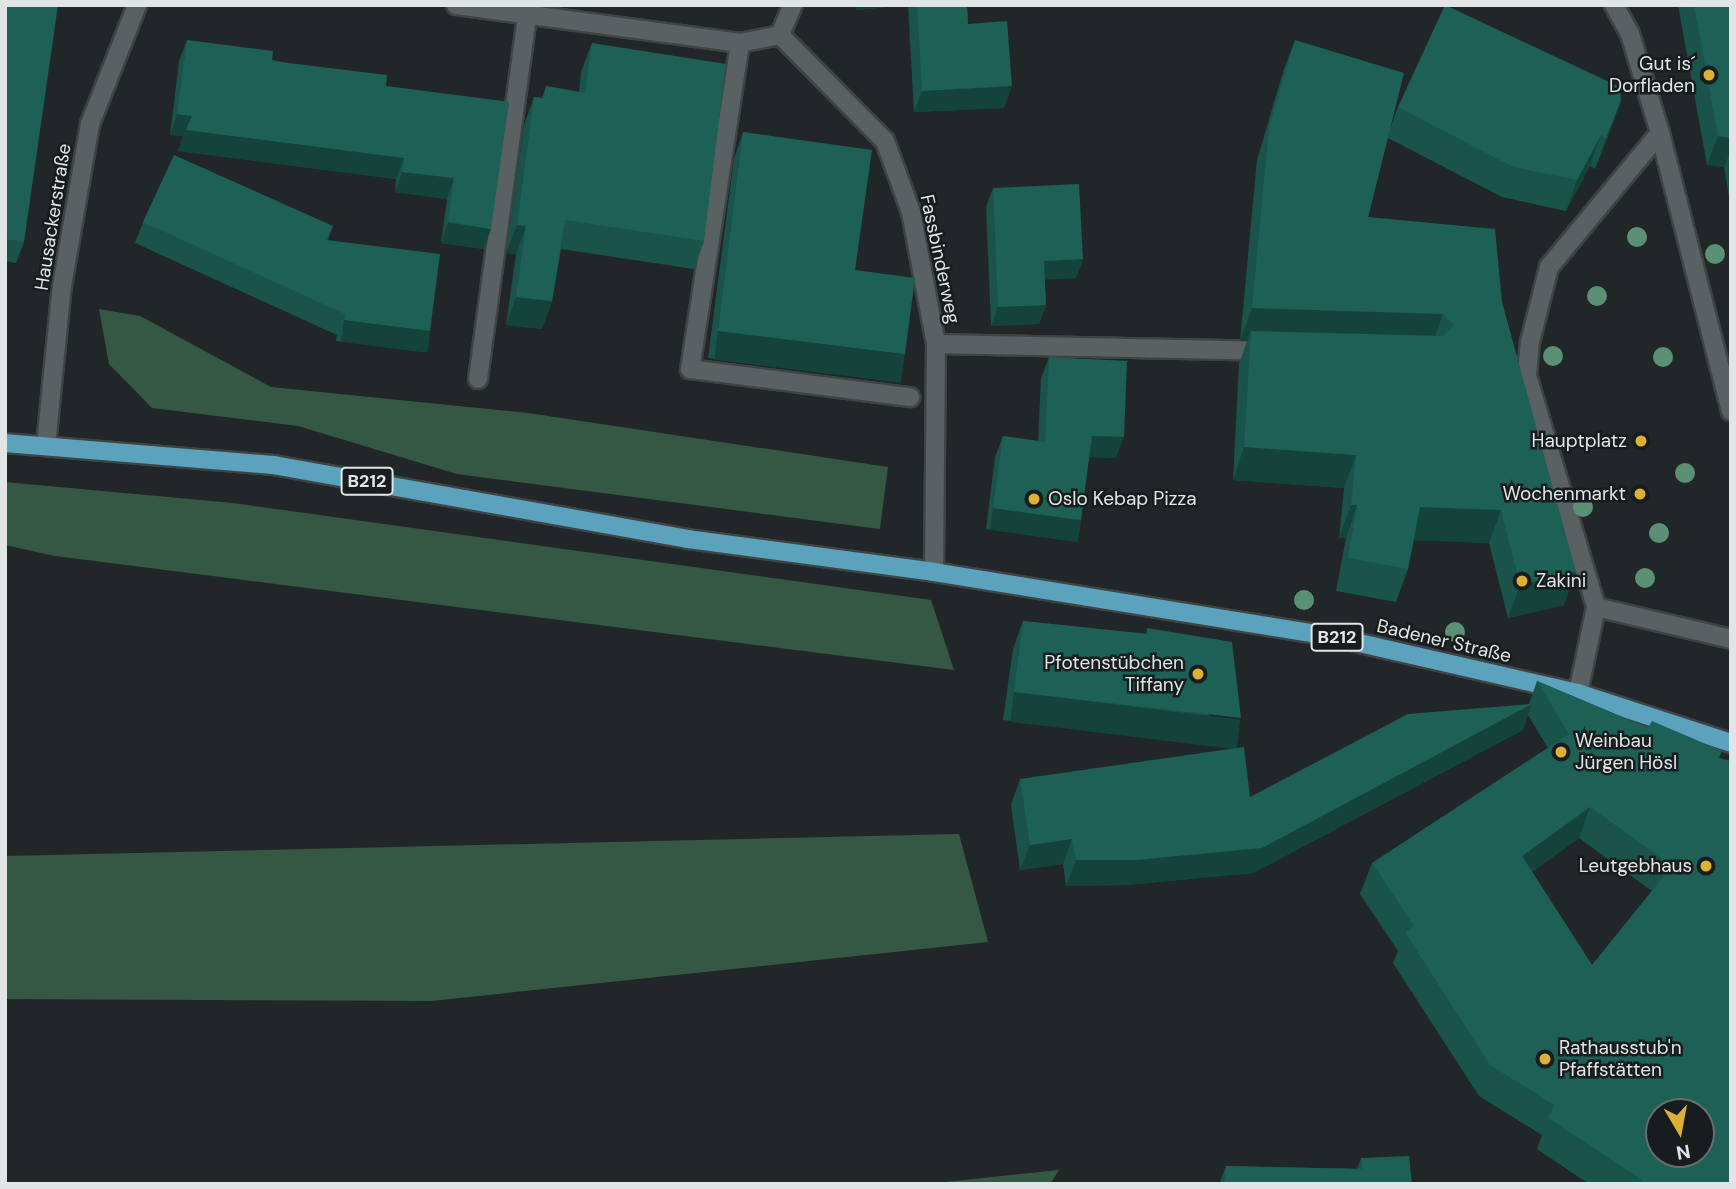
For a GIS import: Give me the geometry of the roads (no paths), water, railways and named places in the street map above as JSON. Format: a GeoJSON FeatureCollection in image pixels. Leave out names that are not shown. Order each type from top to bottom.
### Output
{"type":"FeatureCollection","features":[{"type":"Feature","properties":{"kind":"main road","name":"B212"},"geometry":{"type":"LineString","coordinates":[[5,443],[273,465],[688,539],[934,572]]}},
{"type":"Feature","properties":{"kind":"main road","name":"Badener Straße"},"geometry":{"type":"LineString","coordinates":[[934,572],[1329,636],[1578,693],[1731,743]]}},
{"type":"Feature","properties":{"kind":"street","name":"Hausackerstraße"},"geometry":{"type":"LineString","coordinates":[[46,445],[62,286],[90,124],[137,5]]}},
{"type":"Feature","properties":{"kind":"street"},"geometry":{"type":"LineString","coordinates":[[456,5],[740,43],[780,35],[793,5]]}},
{"type":"Feature","properties":{"kind":"street"},"geometry":{"type":"LineString","coordinates":[[1614,5],[1630,34],[1660,133],[1731,411]]}},
{"type":"Feature","properties":{"kind":"street"},"geometry":{"type":"LineString","coordinates":[[478,379],[527,15]]}},
{"type":"Feature","properties":{"kind":"street","name":"Fassbinderweg"},"geometry":{"type":"LineString","coordinates":[[780,35],[885,141],[911,212],[936,344],[934,572]]}},
{"type":"Feature","properties":{"kind":"street"},"geometry":{"type":"LineString","coordinates":[[740,43],[690,369],[910,397]]}},
{"type":"Feature","properties":{"kind":"street"},"geometry":{"type":"LineString","coordinates":[[1578,693],[1596,607],[1527,375],[1530,342],[1549,267],[1660,133]]}},
{"type":"Feature","properties":{"kind":"street"},"geometry":{"type":"LineString","coordinates":[[936,344],[1280,352]]}},
{"type":"Feature","properties":{"kind":"street"},"geometry":{"type":"LineString","coordinates":[[1596,607],[1731,639]]}},
{"type":"Feature","properties":{"kind":"place","name":"Gut is´ Dorfladen"},"geometry":{"type":"Point","coordinates":[1709,75]}},
{"type":"Feature","properties":{"kind":"place","name":"Hauptplatz"},"geometry":{"type":"Point","coordinates":[1641,441]}},
{"type":"Feature","properties":{"kind":"place","name":"Wochenmarkt"},"geometry":{"type":"Point","coordinates":[1640,494]}},
{"type":"Feature","properties":{"kind":"place","name":"Oslo Kebap Pizza"},"geometry":{"type":"Point","coordinates":[1034,499]}},
{"type":"Feature","properties":{"kind":"place","name":"Zakini"},"geometry":{"type":"Point","coordinates":[1522,581]}},
{"type":"Feature","properties":{"kind":"place","name":"Pfotenstübchen Tiffany"},"geometry":{"type":"Point","coordinates":[1198,674]}},
{"type":"Feature","properties":{"kind":"place","name":"Weinbau Jürgen Hösl"},"geometry":{"type":"Point","coordinates":[1561,752]}},
{"type":"Feature","properties":{"kind":"place","name":"Leutgebhaus"},"geometry":{"type":"Point","coordinates":[1706,866]}},
{"type":"Feature","properties":{"kind":"place","name":"Rathausstub'n Pfaffstätten"},"geometry":{"type":"Point","coordinates":[1545,1059]}}]}
